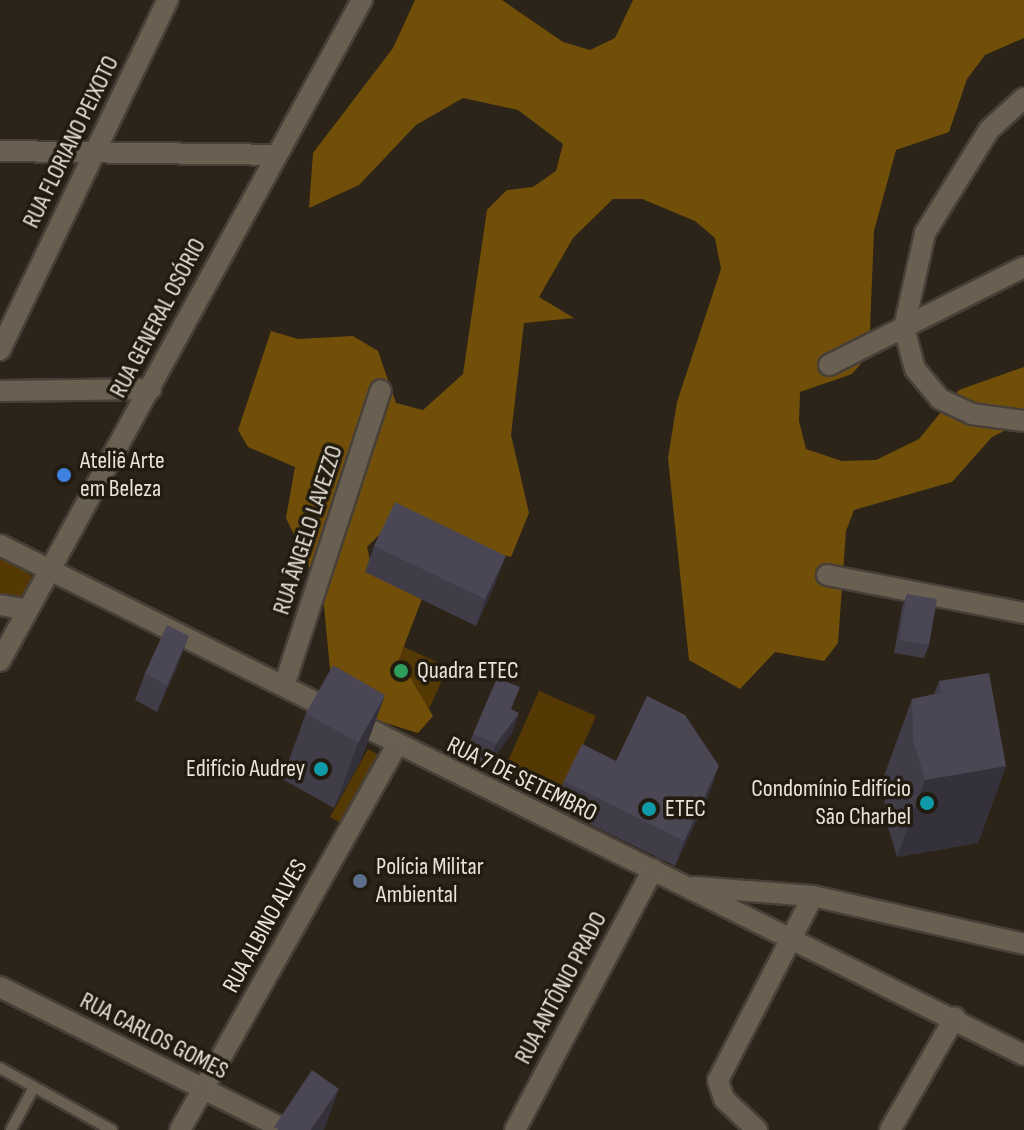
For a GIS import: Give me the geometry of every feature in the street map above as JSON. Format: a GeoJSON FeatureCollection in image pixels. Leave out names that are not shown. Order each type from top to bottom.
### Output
{"type":"FeatureCollection","features":[{"type":"Feature","properties":{"kind":"street","name":"RUA FLORIANO PEIXOTO"},"geometry":{"type":"LineString","coordinates":[[0,350],[168,0]]}},
{"type":"Feature","properties":{"kind":"street","name":"RUA GENERAL OSÓRIO"},"geometry":{"type":"LineString","coordinates":[[0,661],[362,0]]}},
{"type":"Feature","properties":{"kind":"street"},"geometry":{"type":"LineString","coordinates":[[1024,98],[989,130],[925,233],[904,328],[915,369],[940,399],[972,414],[1024,421]]}},
{"type":"Feature","properties":{"kind":"street"},"geometry":{"type":"LineString","coordinates":[[0,151],[275,155]]}},
{"type":"Feature","properties":{"kind":"street"},"geometry":{"type":"LineString","coordinates":[[829,365],[1024,267]]}},
{"type":"Feature","properties":{"kind":"street"},"geometry":{"type":"LineString","coordinates":[[0,391],[151,389]]}},
{"type":"Feature","properties":{"kind":"street","name":"RUA ÂNGELO LAVEZZO"},"geometry":{"type":"LineString","coordinates":[[284,686],[381,390]]}},
{"type":"Feature","properties":{"kind":"street","name":"RUA 7 DE SETEMBRO"},"geometry":{"type":"LineString","coordinates":[[0,545],[284,686],[396,747],[690,887],[955,1017],[1024,1055]]}},
{"type":"Feature","properties":{"kind":"street"},"geometry":{"type":"LineString","coordinates":[[827,575],[1024,613]]}},
{"type":"Feature","properties":{"kind":"street"},"geometry":{"type":"LineString","coordinates":[[0,605],[28,610]]}},
{"type":"Feature","properties":{"kind":"street","name":"RUA ALBINO ALVES"},"geometry":{"type":"LineString","coordinates":[[180,1130],[396,747]]}},
{"type":"Feature","properties":{"kind":"street","name":"RUA ANTÔNIO PRADO"},"geometry":{"type":"LineString","coordinates":[[515,1130],[653,869]]}},
{"type":"Feature","properties":{"kind":"street"},"geometry":{"type":"LineString","coordinates":[[690,887],[813,896],[1024,944]]}},
{"type":"Feature","properties":{"kind":"street"},"geometry":{"type":"LineString","coordinates":[[757,1130],[724,1099],[718,1080],[788,937],[813,896]]}},
{"type":"Feature","properties":{"kind":"street","name":"RUA CARLOS GOMES"},"geometry":{"type":"LineString","coordinates":[[0,987],[286,1130]]}},
{"type":"Feature","properties":{"kind":"street"},"geometry":{"type":"LineString","coordinates":[[890,1130],[955,1017]]}},
{"type":"Feature","properties":{"kind":"lane"},"geometry":{"type":"LineString","coordinates":[[0,1068],[112,1130]]}},
{"type":"Feature","properties":{"kind":"lane"},"geometry":{"type":"LineString","coordinates":[[11,1130],[33,1089]]}},
{"type":"Feature","properties":{"kind":"shaded area"},"geometry":{"type":"Polygon","coordinates":[[[415,0],[502,0],[563,42],[590,50],[615,38],[633,0],[1024,0],[1024,38],[985,55],[967,79],[949,132],[896,150],[874,231],[869,354],[852,374],[800,392],[799,421],[806,449],[842,461],[876,460],[919,439],[959,390],[1024,367],[1024,421],[992,437],[952,482],[854,510],[846,531],[838,643],[824,661],[775,652],[740,689],[689,660],[668,458],[677,402],[721,269],[715,238],[695,221],[642,199],[613,199],[573,238],[539,297],[574,318],[524,323],[511,435],[529,513],[511,557],[385,529],[367,547],[370,560],[422,599],[399,659],[433,716],[418,733],[376,720],[346,698],[330,669],[323,596],[286,518],[295,467],[248,447],[238,430],[271,331],[298,339],[353,336],[378,351],[396,403],[423,410],[463,374],[487,210],[507,190],[533,187],[556,171],[563,144],[518,110],[463,98],[416,125],[359,185],[309,208],[313,153],[393,48],[415,0]]]}},
{"type":"Feature","properties":{"kind":"shaded area"},"geometry":{"type":"Polygon","coordinates":[[[0,556],[32,576],[22,599],[0,597],[0,556]]]}},
{"type":"Feature","properties":{"kind":"shaded area"},"geometry":{"type":"Polygon","coordinates":[[[373,633],[448,667],[429,709],[373,633]]]}},
{"type":"Feature","properties":{"kind":"shaded area"},"geometry":{"type":"Polygon","coordinates":[[[539,691],[596,716],[558,802],[501,777],[539,691]]]}},
{"type":"Feature","properties":{"kind":"shaded area"},"geometry":{"type":"Polygon","coordinates":[[[368,749],[386,759],[348,827],[330,817],[368,749]]]}},
{"type":"Feature","properties":{"kind":"building"},"geometry":{"type":"Polygon","coordinates":[[[395,502],[506,556],[485,599],[374,546],[395,502]]]}},
{"type":"Feature","properties":{"kind":"building"},"geometry":{"type":"Polygon","coordinates":[[[907,594],[937,599],[929,645],[899,640],[907,594]]]}},
{"type":"Feature","properties":{"kind":"building"},"geometry":{"type":"Polygon","coordinates":[[[167,625],[189,636],[167,686],[145,673],[167,625]]]}},
{"type":"Feature","properties":{"kind":"building"},"geometry":{"type":"Polygon","coordinates":[[[333,665],[385,695],[358,743],[306,713],[333,665]]]}},
{"type":"Feature","properties":{"kind":"building"},"geometry":{"type":"Polygon","coordinates":[[[989,673],[1006,766],[925,780],[913,740],[912,699],[941,693],[939,681],[989,673]]]}},
{"type":"Feature","properties":{"kind":"building"},"geometry":{"type":"Polygon","coordinates":[[[497,678],[520,687],[511,709],[519,713],[496,744],[473,734],[497,678]]]}},
{"type":"Feature","properties":{"kind":"building","name":"ETEC"},"geometry":{"type":"Polygon","coordinates":[[[647,696],[685,715],[719,766],[684,841],[564,781],[582,744],[616,761],[647,696]]]}},
{"type":"Feature","properties":{"kind":"building"},"geometry":{"type":"Polygon","coordinates":[[[312,1070],[339,1089],[311,1130],[279,1130],[274,1127],[312,1070]]]}},
{"type":"Feature","properties":{"kind":"place","name":"Ateliê Arte em Beleza"},"geometry":{"type":"Point","coordinates":[64,475]}},
{"type":"Feature","properties":{"kind":"place","name":"Quadra ETEC"},"geometry":{"type":"Point","coordinates":[401,671]}},
{"type":"Feature","properties":{"kind":"place","name":"Edifício Audrey"},"geometry":{"type":"Point","coordinates":[321,769]}},
{"type":"Feature","properties":{"kind":"place","name":"Condomínio Edifício São Charbel"},"geometry":{"type":"Point","coordinates":[927,803]}},
{"type":"Feature","properties":{"kind":"place","name":"ETEC"},"geometry":{"type":"Point","coordinates":[649,809]}},
{"type":"Feature","properties":{"kind":"place","name":"Polícia Militar Ambiental"},"geometry":{"type":"Point","coordinates":[360,881]}}]}
